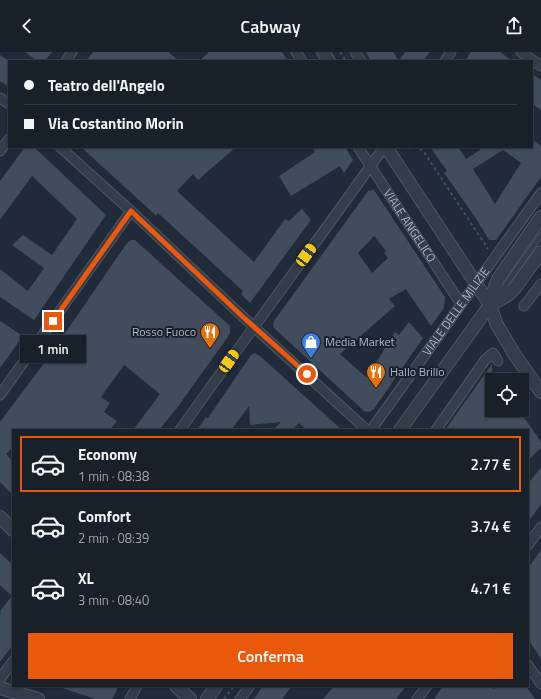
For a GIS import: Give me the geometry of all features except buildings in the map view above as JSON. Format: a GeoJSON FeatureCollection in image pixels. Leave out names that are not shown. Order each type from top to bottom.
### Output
{"type":"FeatureCollection","features":[{"type":"Feature","properties":{"kind":"street"},"geometry":{"type":"LineString","coordinates":[[445,60],[451,52]]}},
{"type":"Feature","properties":{"kind":"street"},"geometry":{"type":"LineString","coordinates":[[521,52],[532,60]]}},
{"type":"Feature","properties":{"kind":"street"},"geometry":{"type":"LineString","coordinates":[[0,151],[8,140]]}},
{"type":"Feature","properties":{"kind":"street"},"geometry":{"type":"LineString","coordinates":[[61,148],[366,429]]}},
{"type":"Feature","properties":{"kind":"street","name":"VIALE ANGELICO"},"geometry":{"type":"LineString","coordinates":[[359,148],[461,304]]}},
{"type":"Feature","properties":{"kind":"street"},"geometry":{"type":"LineString","coordinates":[[181,429],[384,148]]}},
{"type":"Feature","properties":{"kind":"street","name":"VIALE ANGELICO"},"geometry":{"type":"LineString","coordinates":[[386,148],[490,305],[497,325],[512,351],[541,392]]}},
{"type":"Feature","properties":{"kind":"street","name":"VIALE DELLE MILIZIE"},"geometry":{"type":"LineString","coordinates":[[372,429],[541,193]]}},
{"type":"Feature","properties":{"kind":"street"},"geometry":{"type":"LineString","coordinates":[[0,394],[131,211]]}},
{"type":"Feature","properties":{"kind":"street","name":"VIALE DELLE MILIZIE"},"geometry":{"type":"LineString","coordinates":[[401,429],[490,305],[498,279],[541,218]]}},
{"type":"Feature","properties":{"kind":"street","name":"VIALE DELLE MILIZIE"},"geometry":{"type":"LineString","coordinates":[[490,305],[508,295],[515,288],[541,252]]}},
{"type":"Feature","properties":{"kind":"street"},"geometry":{"type":"LineString","coordinates":[[524,306],[541,284]]}},
{"type":"Feature","properties":{"kind":"street"},"geometry":{"type":"LineString","coordinates":[[437,429],[485,360],[493,353],[498,361]]}},
{"type":"Feature","properties":{"kind":"street"},"geometry":{"type":"LineString","coordinates":[[0,517],[12,529]]}},
{"type":"Feature","properties":{"kind":"street"},"geometry":{"type":"LineString","coordinates":[[529,544],[541,527]]}},
{"type":"Feature","properties":{"kind":"street"},"geometry":{"type":"LineString","coordinates":[[0,679],[12,662]]}},
{"type":"Feature","properties":{"kind":"street"},"geometry":{"type":"LineString","coordinates":[[529,666],[541,684]]}},
{"type":"Feature","properties":{"kind":"street"},"geometry":{"type":"LineString","coordinates":[[130,699],[136,687]]}},
{"type":"Feature","properties":{"kind":"street"},"geometry":{"type":"LineString","coordinates":[[181,687],[190,699]]}},
{"type":"Feature","properties":{"kind":"street"},"geometry":{"type":"LineString","coordinates":[[207,699],[215,687]]}},
{"type":"Feature","properties":{"kind":"street"},"geometry":{"type":"LineString","coordinates":[[240,699],[249,687]]}},
{"type":"Feature","properties":{"kind":"street"},"geometry":{"type":"LineString","coordinates":[[417,699],[426,687]]}},
{"type":"Feature","properties":{"kind":"street"},"geometry":{"type":"LineString","coordinates":[[0,688],[38,699]]}},
{"type":"Feature","properties":{"kind":"lane","name":"VIALE DELLE MILIZIE"},"geometry":{"type":"LineString","coordinates":[[490,305],[541,235]]}},
{"type":"Feature","properties":{"kind":"path"},"geometry":{"type":"LineString","coordinates":[[419,148],[424,152],[490,252]]}},
{"type":"Feature","properties":{"kind":"path"},"geometry":{"type":"LineString","coordinates":[[224,699],[233,687]]}},
{"type":"Feature","properties":{"kind":"place","name":"Rosso Fuoco"},"geometry":{"type":"Point","coordinates":[210,349]}},
{"type":"Feature","properties":{"kind":"place","name":"Media Market"},"geometry":{"type":"Point","coordinates":[311,359]}},
{"type":"Feature","properties":{"kind":"place","name":"Hallo Brillo"},"geometry":{"type":"Point","coordinates":[376,389]}},
{"type":"Feature","properties":{"kind":"route"},"geometry":{"type":"LineString","coordinates":[[53,321],[131,211],[243,317],[307,374]]}}]}
